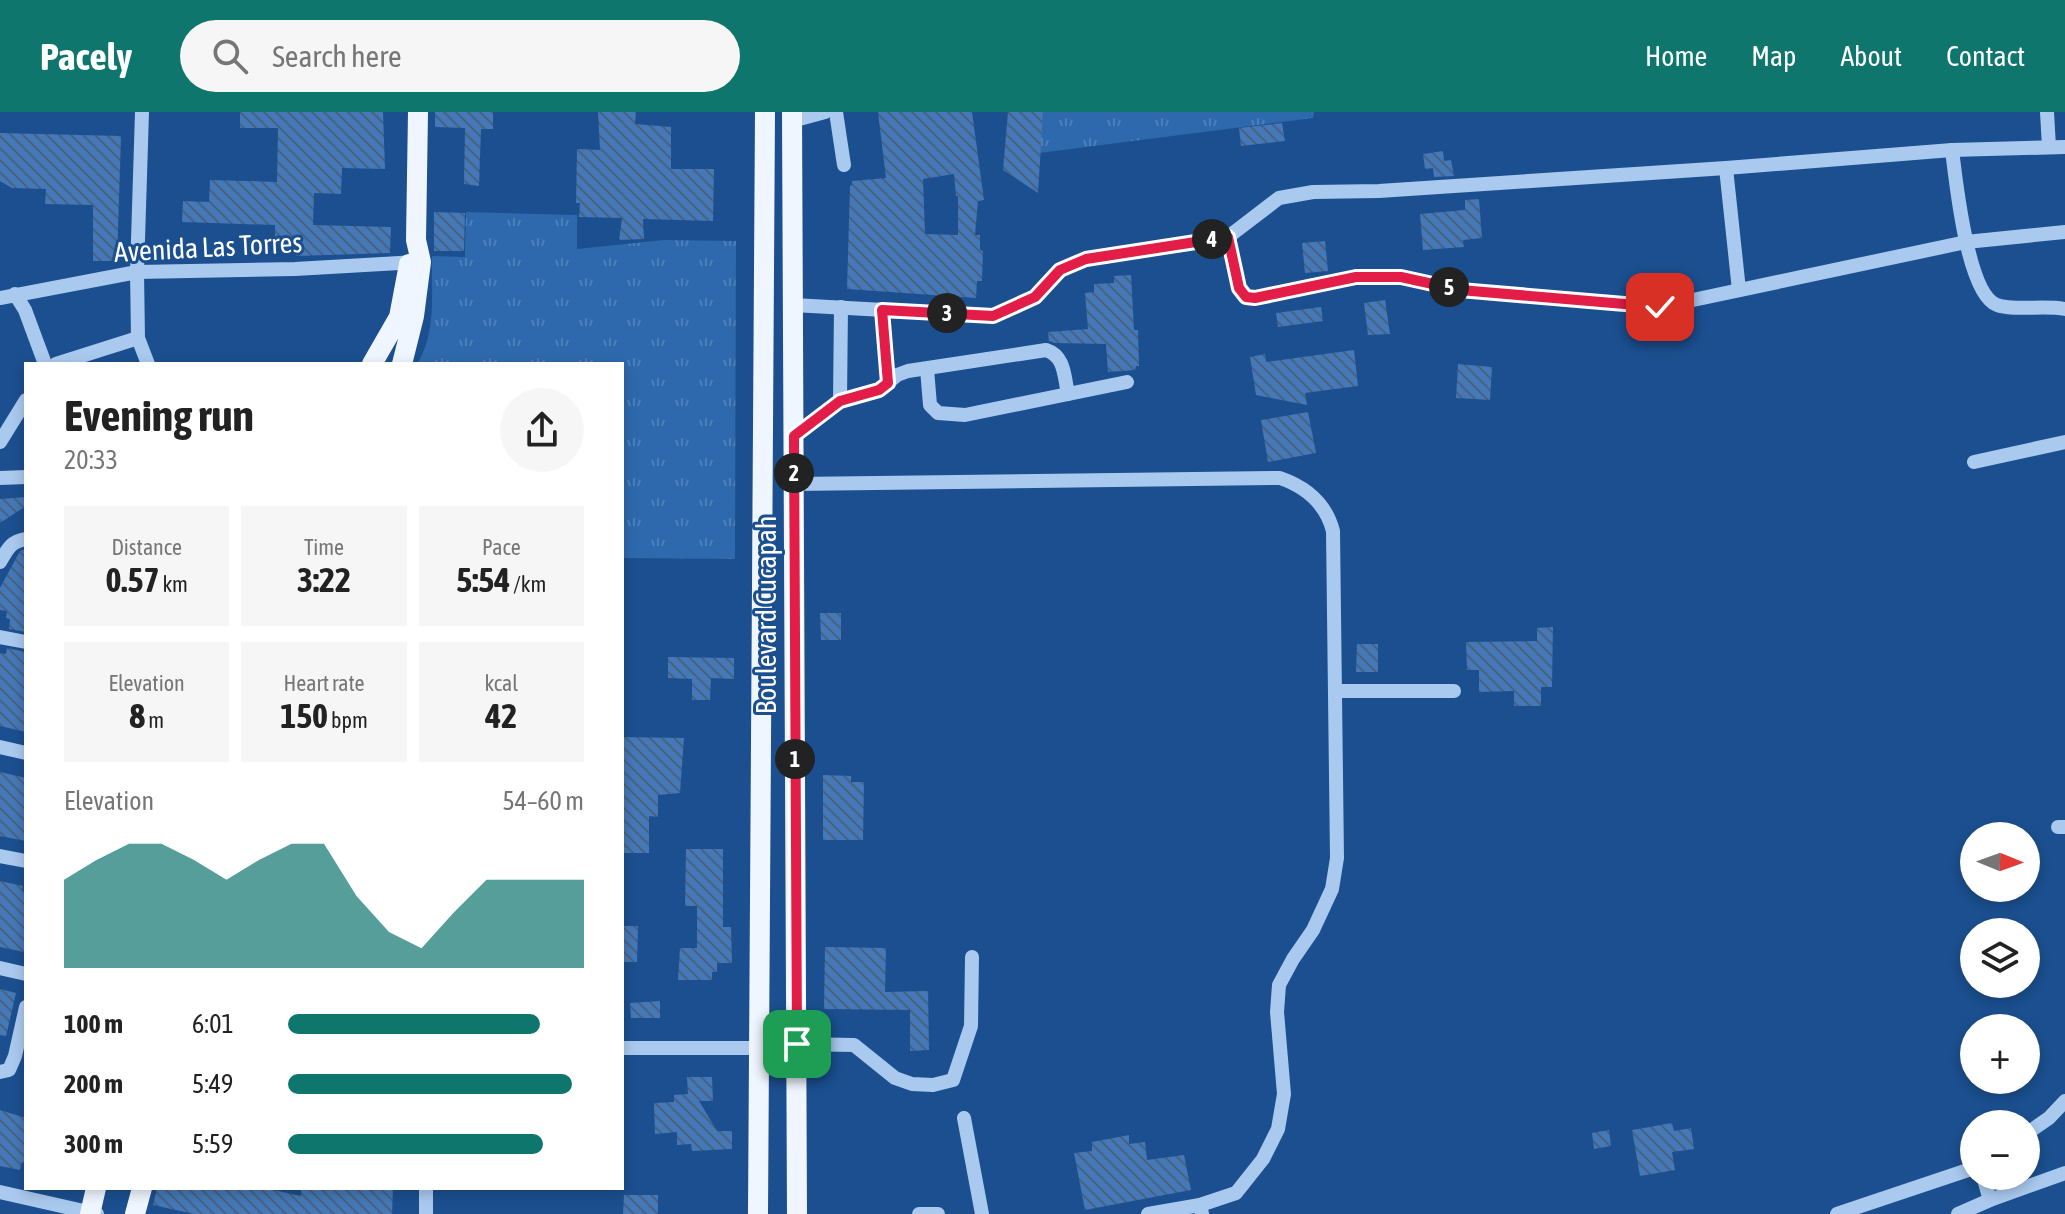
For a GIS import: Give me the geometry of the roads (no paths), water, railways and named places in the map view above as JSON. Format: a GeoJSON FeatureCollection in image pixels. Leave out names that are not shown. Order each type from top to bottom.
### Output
{"type":"FeatureCollection","features":[{"type":"Feature","properties":{"kind":"main road"},"geometry":{"type":"LineString","coordinates":[[402,362],[414,316],[418,112]]}},
{"type":"Feature","properties":{"kind":"main road","name":"Boulevard Cucapah"},"geometry":{"type":"LineString","coordinates":[[758,1214],[765,112]]}},
{"type":"Feature","properties":{"kind":"main road","name":"Boulevard Cucapah"},"geometry":{"type":"LineString","coordinates":[[792,116],[797,1214]]}},
{"type":"Feature","properties":{"kind":"main road"},"geometry":{"type":"LineString","coordinates":[[373,362],[399,317],[415,262]]}},
{"type":"Feature","properties":{"kind":"main road"},"geometry":{"type":"LineString","coordinates":[[93,1213],[96,1190]]}},
{"type":"Feature","properties":{"kind":"main road"},"geometry":{"type":"LineString","coordinates":[[135,1214],[141,1190]]}},
{"type":"Feature","properties":{"kind":"street"},"geometry":{"type":"LineString","coordinates":[[142,112],[138,338],[147,362]]}},
{"type":"Feature","properties":{"kind":"street"},"geometry":{"type":"LineString","coordinates":[[792,116],[825,112]]}},
{"type":"Feature","properties":{"kind":"street"},"geometry":{"type":"LineString","coordinates":[[836,112],[844,165]]}},
{"type":"Feature","properties":{"kind":"street"},"geometry":{"type":"LineString","coordinates":[[2047,112],[2049,147]]}},
{"type":"Feature","properties":{"kind":"street"},"geometry":{"type":"LineString","coordinates":[[793,305],[993,316],[1035,297],[1060,270],[1086,259],[1228,237],[1279,198],[1313,192],[1379,191],[1952,150],[2065,147]]}},
{"type":"Feature","properties":{"kind":"street"},"geometry":{"type":"LineString","coordinates":[[1952,150],[1966,242],[1981,291],[1997,305],[2065,309]]}},
{"type":"Feature","properties":{"kind":"street"},"geometry":{"type":"LineString","coordinates":[[1726,168],[1739,290]]}},
{"type":"Feature","properties":{"kind":"street"},"geometry":{"type":"LineString","coordinates":[[1228,237],[1239,288],[1246,297],[1255,298],[1356,277],[1401,277],[1460,290],[1660,307],[1966,242],[2065,232]]}},
{"type":"Feature","properties":{"kind":"street","name":"Avenida Las Torres"},"geometry":{"type":"LineString","coordinates":[[0,298],[137,272],[295,269],[415,262]]}},
{"type":"Feature","properties":{"kind":"street"},"geometry":{"type":"LineString","coordinates":[[15,294],[25,310],[44,362]]}},
{"type":"Feature","properties":{"kind":"street"},"geometry":{"type":"LineString","coordinates":[[840,401],[841,307]]}},
{"type":"Feature","properties":{"kind":"street"},"geometry":{"type":"LineString","coordinates":[[882,310],[888,383]]}},
{"type":"Feature","properties":{"kind":"street"},"geometry":{"type":"LineString","coordinates":[[62,362],[138,338]]}},
{"type":"Feature","properties":{"kind":"street"},"geometry":{"type":"LineString","coordinates":[[794,436],[840,401],[879,390],[897,375],[1046,350],[1055,353],[1061,360],[1068,394]]}},
{"type":"Feature","properties":{"kind":"street"},"geometry":{"type":"LineString","coordinates":[[927,369],[930,405],[938,413],[975,414],[1127,382]]}},
{"type":"Feature","properties":{"kind":"street"},"geometry":{"type":"LineString","coordinates":[[0,442],[24,403]]}},
{"type":"Feature","properties":{"kind":"street"},"geometry":{"type":"LineString","coordinates":[[1974,462],[2065,442]]}},
{"type":"Feature","properties":{"kind":"street"},"geometry":{"type":"LineString","coordinates":[[0,478],[24,477]]}},
{"type":"Feature","properties":{"kind":"street"},"geometry":{"type":"LineString","coordinates":[[794,484],[1280,478],[1297,484],[1314,497],[1330,518],[1333,531],[1337,858],[1332,889],[1313,930],[1279,985],[1277,1012],[1284,1094],[1278,1129],[1263,1159],[1236,1193],[1201,1210],[1148,1214]]}},
{"type":"Feature","properties":{"kind":"street"},"geometry":{"type":"LineString","coordinates":[[0,562],[10,546],[24,539]]}},
{"type":"Feature","properties":{"kind":"street"},"geometry":{"type":"LineString","coordinates":[[0,637],[24,642]]}},
{"type":"Feature","properties":{"kind":"street"},"geometry":{"type":"LineString","coordinates":[[1335,691],[1454,691]]}},
{"type":"Feature","properties":{"kind":"street"},"geometry":{"type":"LineString","coordinates":[[0,747],[24,753]]}},
{"type":"Feature","properties":{"kind":"street"},"geometry":{"type":"LineString","coordinates":[[0,856],[24,861]]}},
{"type":"Feature","properties":{"kind":"street"},"geometry":{"type":"LineString","coordinates":[[797,1044],[854,1045],[895,1078],[912,1084],[933,1085],[953,1080],[971,1026],[972,957]]}},
{"type":"Feature","properties":{"kind":"street"},"geometry":{"type":"LineString","coordinates":[[0,968],[24,974]]}},
{"type":"Feature","properties":{"kind":"street"},"geometry":{"type":"LineString","coordinates":[[0,1072],[9,1070],[15,1056],[24,1016]]}},
{"type":"Feature","properties":{"kind":"street"},"geometry":{"type":"LineString","coordinates":[[624,1048],[758,1048]]}},
{"type":"Feature","properties":{"kind":"street"},"geometry":{"type":"LineString","coordinates":[[2040,1124],[2065,1101]]}},
{"type":"Feature","properties":{"kind":"street"},"geometry":{"type":"LineString","coordinates":[[964,1118],[982,1214]]}},
{"type":"Feature","properties":{"kind":"street"},"geometry":{"type":"LineString","coordinates":[[1837,1214],[1960,1173]]}},
{"type":"Feature","properties":{"kind":"street"},"geometry":{"type":"LineString","coordinates":[[1958,1214],[2065,1173]]}},
{"type":"Feature","properties":{"kind":"street"},"geometry":{"type":"LineString","coordinates":[[426,1190],[426,1214]]}},
{"type":"Feature","properties":{"kind":"street"},"geometry":{"type":"LineString","coordinates":[[1987,1190],[1990,1200]]}},
{"type":"Feature","properties":{"kind":"street"},"geometry":{"type":"LineString","coordinates":[[0,1192],[93,1213]]}},
{"type":"Feature","properties":{"kind":"street"},"geometry":{"type":"LineString","coordinates":[[919,1214],[938,1214]]}}]}
